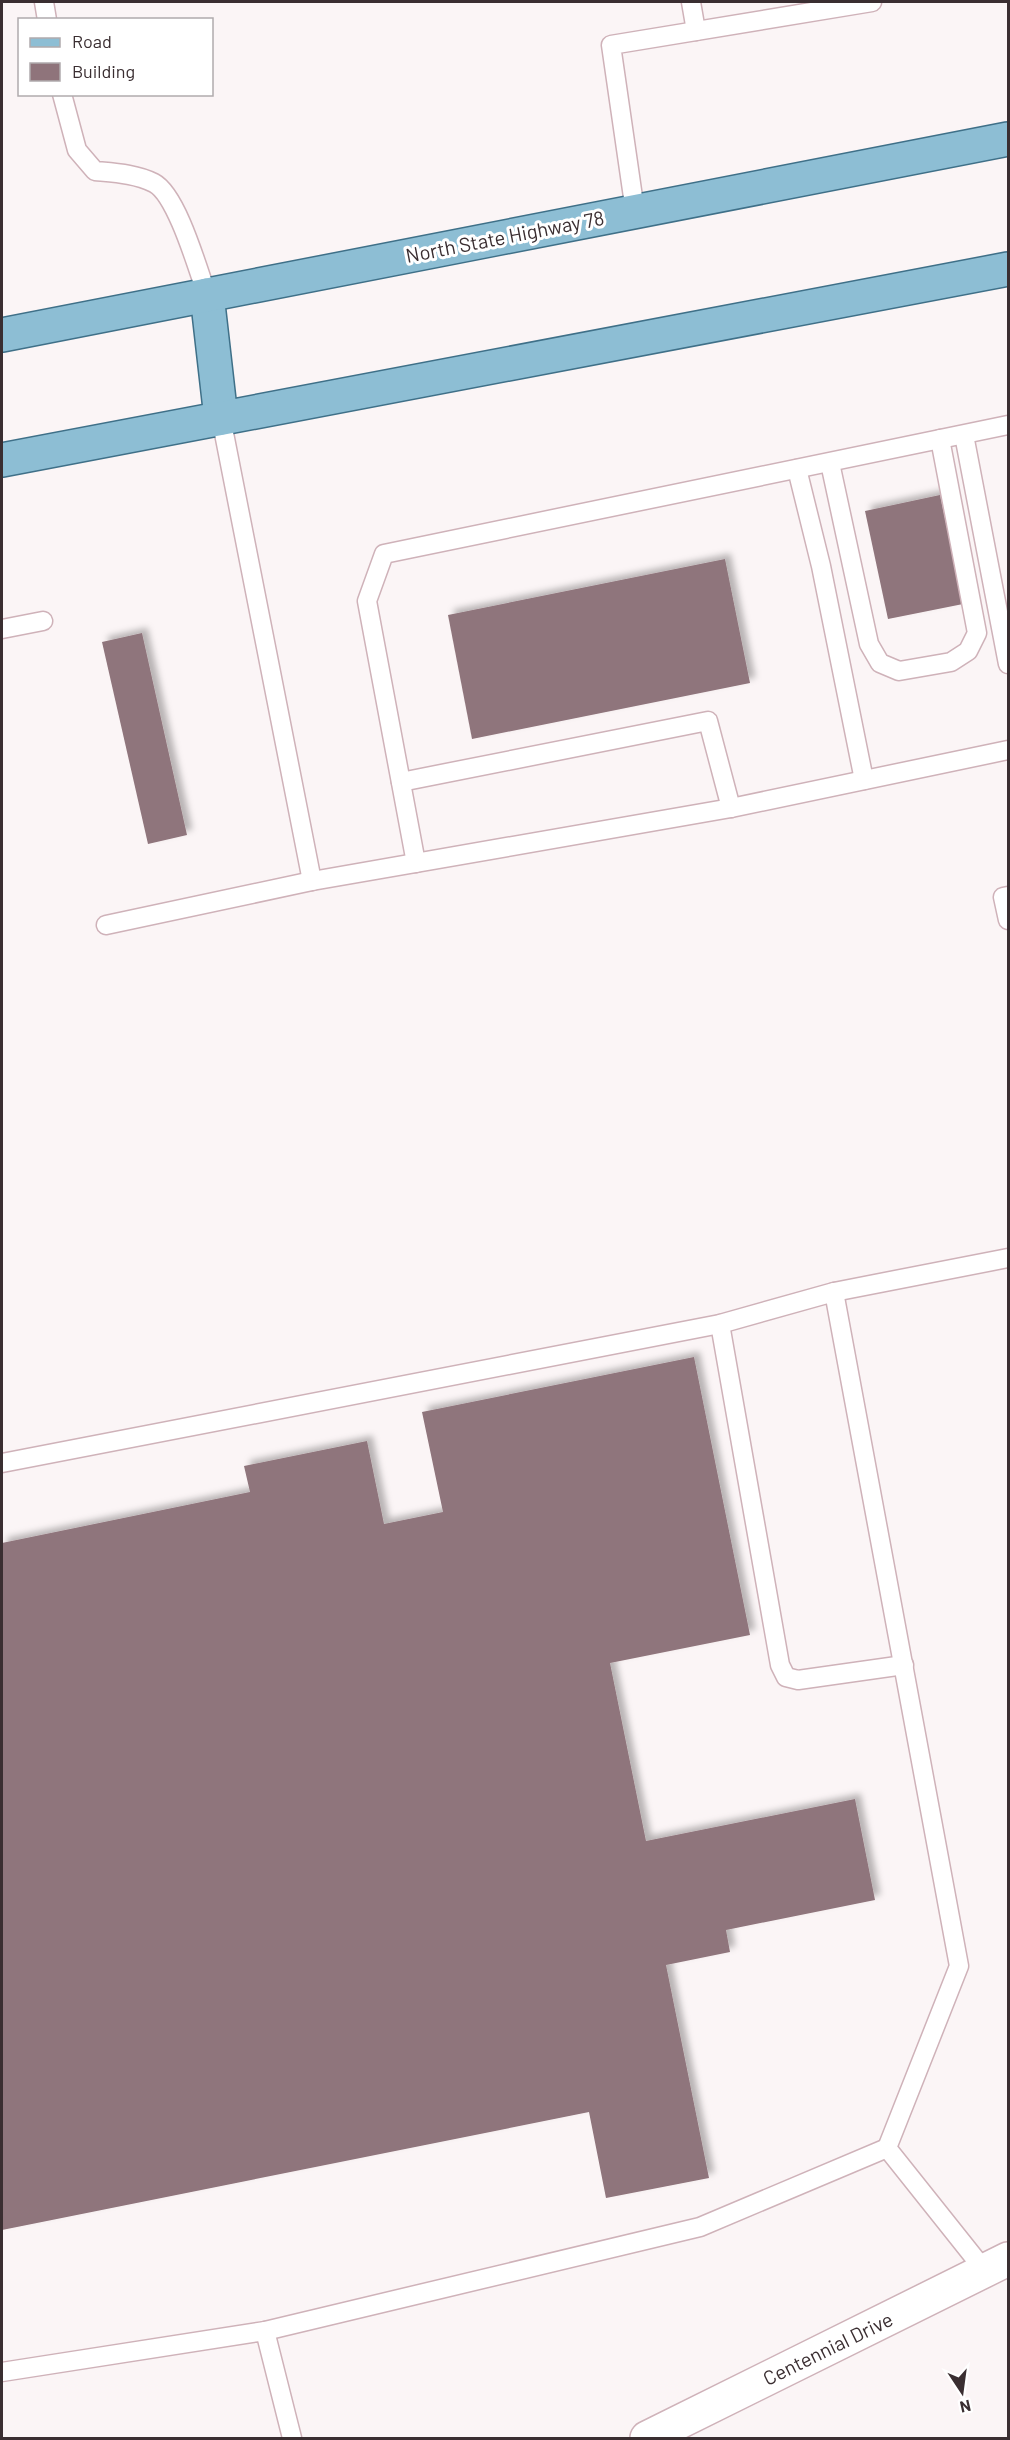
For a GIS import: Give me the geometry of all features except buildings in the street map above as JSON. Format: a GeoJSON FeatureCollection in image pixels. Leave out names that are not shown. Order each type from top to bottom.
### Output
{"type":"FeatureCollection","features":[{"type":"Feature","properties":{"kind":"main road","name":"North State Highway 78"},"geometry":{"type":"LineString","coordinates":[[2,335],[1008,139]]}},
{"type":"Feature","properties":{"kind":"main road"},"geometry":{"type":"LineString","coordinates":[[2,460],[1008,269]]}},
{"type":"Feature","properties":{"kind":"main road"},"geometry":{"type":"LineString","coordinates":[[207,295],[221,418]]}},
{"type":"Feature","properties":{"kind":"street","name":"Centennial Drive"},"geometry":{"type":"LineString","coordinates":[[647,2439],[997,2265]]}},
{"type":"Feature","properties":{"kind":"lane"},"geometry":{"type":"LineString","coordinates":[[44,2],[47,18]]}},
{"type":"Feature","properties":{"kind":"lane"},"geometry":{"type":"LineString","coordinates":[[691,2],[696,31]]}},
{"type":"Feature","properties":{"kind":"lane"},"geometry":{"type":"LineString","coordinates":[[635,212],[611,45],[872,2]]}},
{"type":"Feature","properties":{"kind":"lane"},"geometry":{"type":"LineString","coordinates":[[63,96],[77,150],[95,171],[130,174],[157,184],[177,213],[207,295]]}},
{"type":"Feature","properties":{"kind":"lane"},"geometry":{"type":"LineString","coordinates":[[221,418],[312,881]]}},
{"type":"Feature","properties":{"kind":"lane"},"geometry":{"type":"LineString","coordinates":[[416,863],[367,601],[384,554],[1008,425]]}},
{"type":"Feature","properties":{"kind":"lane"},"geometry":{"type":"LineString","coordinates":[[964,435],[1008,664]]}},
{"type":"Feature","properties":{"kind":"lane"},"geometry":{"type":"LineString","coordinates":[[830,463],[869,644],[880,663],[899,671],[951,662],[968,651],[977,633],[940,439]]}},
{"type":"Feature","properties":{"kind":"lane"},"geometry":{"type":"LineString","coordinates":[[796,469],[821,566],[864,780]]}},
{"type":"Feature","properties":{"kind":"lane"},"geometry":{"type":"LineString","coordinates":[[2,629],[44,621]]}},
{"type":"Feature","properties":{"kind":"lane"},"geometry":{"type":"LineString","coordinates":[[401,782],[708,721],[731,808]]}},
{"type":"Feature","properties":{"kind":"lane"},"geometry":{"type":"LineString","coordinates":[[106,925],[312,881],[731,808],[1008,750]]}},
{"type":"Feature","properties":{"kind":"lane"},"geometry":{"type":"LineString","coordinates":[[1008,896],[1003,897],[1008,920]]}},
{"type":"Feature","properties":{"kind":"lane"},"geometry":{"type":"LineString","coordinates":[[2,1463],[720,1324],[834,1292],[1008,1258]]}},
{"type":"Feature","properties":{"kind":"lane"},"geometry":{"type":"LineString","coordinates":[[2,2372],[265,2331],[700,2227],[887,2148],[959,1966],[834,1292]]}},
{"type":"Feature","properties":{"kind":"lane"},"geometry":{"type":"LineString","coordinates":[[720,1324],[780,1665],[786,1677],[798,1680],[904,1665]]}},
{"type":"Feature","properties":{"kind":"lane"},"geometry":{"type":"LineString","coordinates":[[887,2148],[997,2265]]}},
{"type":"Feature","properties":{"kind":"lane"},"geometry":{"type":"LineString","coordinates":[[265,2331],[292,2439]]}}]}
